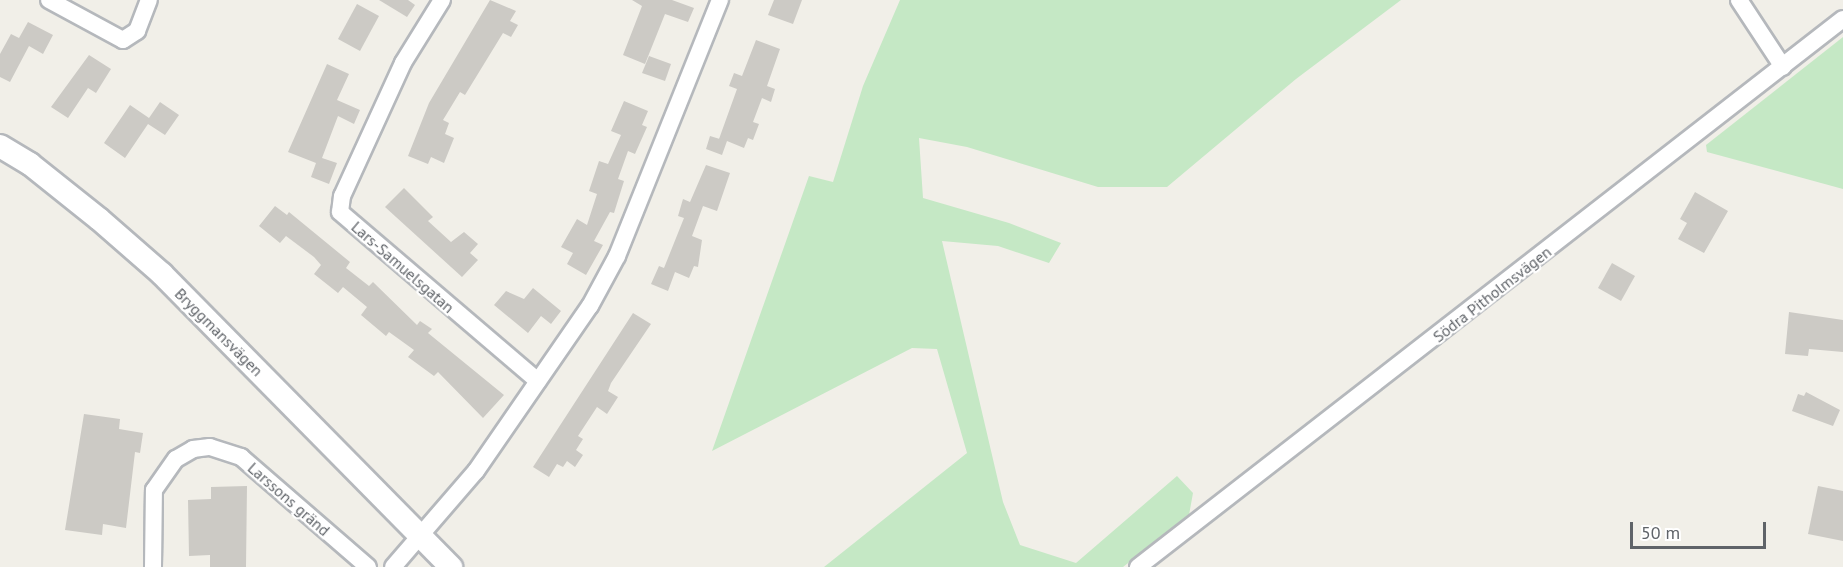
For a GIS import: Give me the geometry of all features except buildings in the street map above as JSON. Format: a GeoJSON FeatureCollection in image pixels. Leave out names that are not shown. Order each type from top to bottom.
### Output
{"type":"FeatureCollection","features":[{"type":"Feature","properties":{"kind":"street"},"geometry":{"type":"LineString","coordinates":[[49,0],[123,40],[137,31],[149,0]]}},
{"type":"Feature","properties":{"kind":"street","name":"Lars-Samuelsgatan"},"geometry":{"type":"LineString","coordinates":[[442,0],[403,63],[342,196],[340,212],[538,381]]}},
{"type":"Feature","properties":{"kind":"street"},"geometry":{"type":"LineString","coordinates":[[393,567],[422,537],[483,463],[590,306],[617,256],[720,0]]}},
{"type":"Feature","properties":{"kind":"street"},"geometry":{"type":"LineString","coordinates":[[1739,0],[1783,67]]}},
{"type":"Feature","properties":{"kind":"street","name":"Södra Pitholmsvägen"},"geometry":{"type":"LineString","coordinates":[[1138,567],[1843,19]]}},
{"type":"Feature","properties":{"kind":"street","name":"Bryggmansvägen"},"geometry":{"type":"LineString","coordinates":[[0,146],[30,164],[99,219],[162,274],[422,537]]}},
{"type":"Feature","properties":{"kind":"street","name":"Larssons gränd"},"geometry":{"type":"LineString","coordinates":[[153,567],[154,490],[176,459],[193,449],[210,447],[241,457],[368,567]]}},
{"type":"Feature","properties":{"kind":"street"},"geometry":{"type":"LineString","coordinates":[[422,537],[451,567]]}},
{"type":"Feature","properties":{"kind":"green space"},"geometry":{"type":"Polygon","coordinates":[[[900,0],[1401,0],[1296,79],[1167,187],[1098,187],[967,147],[919,138],[923,198],[1009,223],[1061,243],[1049,263],[998,246],[942,241],[1003,502],[1020,545],[1076,563],[1177,476],[1193,493],[1189,515],[1123,567],[824,567],[967,453],[937,349],[912,348],[712,451],[809,176],[833,182],[863,86],[900,0]]]}},
{"type":"Feature","properties":{"kind":"green space"},"geometry":{"type":"Polygon","coordinates":[[[1843,37],[1843,189],[1707,152],[1706,145],[1843,37]]]}}]}
